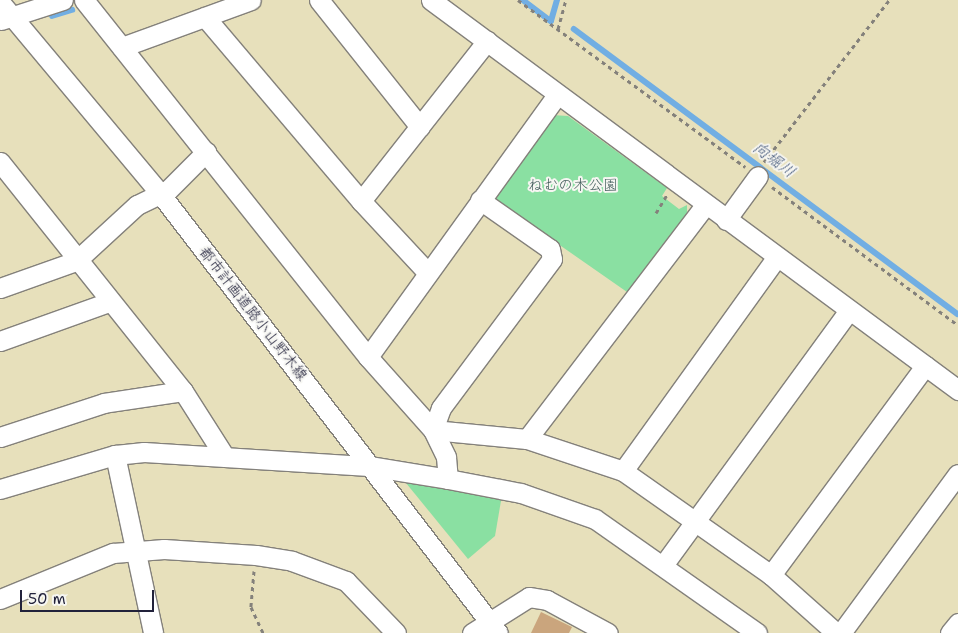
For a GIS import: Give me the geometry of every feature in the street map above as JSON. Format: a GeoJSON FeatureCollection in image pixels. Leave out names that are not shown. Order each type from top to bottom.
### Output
{"type":"FeatureCollection","features":[{"type":"Feature","properties":{"kind":"street"},"geometry":{"type":"LineString","coordinates":[[6,18],[63,0]]}},
{"type":"Feature","properties":{"kind":"street"},"geometry":{"type":"LineString","coordinates":[[84,0],[368,357],[433,430],[446,457],[448,479]]}},
{"type":"Feature","properties":{"kind":"street"},"geometry":{"type":"LineString","coordinates":[[122,47],[251,0]]}},
{"type":"Feature","properties":{"kind":"street"},"geometry":{"type":"LineString","coordinates":[[319,0],[420,127]]}},
{"type":"Feature","properties":{"kind":"street"},"geometry":{"type":"LineString","coordinates":[[431,0],[487,41],[556,96],[958,390]]}},
{"type":"Feature","properties":{"kind":"street","name":"都市計画道路小山野木線"},"geometry":{"type":"LineString","coordinates":[[0,2],[6,18],[159,192],[493,626]]}},
{"type":"Feature","properties":{"kind":"street"},"geometry":{"type":"LineString","coordinates":[[205,17],[361,201],[428,273]]}},
{"type":"Feature","properties":{"kind":"street"},"geometry":{"type":"LineString","coordinates":[[361,201],[487,41]]}},
{"type":"Feature","properties":{"kind":"street"},"geometry":{"type":"LineString","coordinates":[[368,357],[556,96]]}},
{"type":"Feature","properties":{"kind":"street"},"geometry":{"type":"LineString","coordinates":[[0,288],[76,261],[137,205],[159,192],[168,190],[206,152]]}},
{"type":"Feature","properties":{"kind":"street"},"geometry":{"type":"LineString","coordinates":[[0,162],[76,261],[183,392],[225,457]]}},
{"type":"Feature","properties":{"kind":"street"},"geometry":{"type":"LineString","coordinates":[[726,220],[758,176]]}},
{"type":"Feature","properties":{"kind":"street"},"geometry":{"type":"LineString","coordinates":[[433,430],[441,408],[552,259],[550,249],[480,200]]}},
{"type":"Feature","properties":{"kind":"street"},"geometry":{"type":"LineString","coordinates":[[527,439],[705,205]]}},
{"type":"Feature","properties":{"kind":"street"},"geometry":{"type":"LineString","coordinates":[[623,471],[777,257]]}},
{"type":"Feature","properties":{"kind":"street"},"geometry":{"type":"LineString","coordinates":[[0,341],[109,302]]}},
{"type":"Feature","properties":{"kind":"street"},"geometry":{"type":"LineString","coordinates":[[664,564],[849,310]]}},
{"type":"Feature","properties":{"kind":"street"},"geometry":{"type":"LineString","coordinates":[[771,575],[925,366]]}},
{"type":"Feature","properties":{"kind":"street"},"geometry":{"type":"LineString","coordinates":[[0,437],[104,403],[183,392]]}},
{"type":"Feature","properties":{"kind":"street"},"geometry":{"type":"LineString","coordinates":[[433,430],[527,439],[623,471],[696,520],[771,575],[836,633]]}},
{"type":"Feature","properties":{"kind":"street"},"geometry":{"type":"LineString","coordinates":[[0,489],[115,455],[144,452],[369,466],[448,479],[563,505],[595,518],[664,564],[756,633]]}},
{"type":"Feature","properties":{"kind":"street"},"geometry":{"type":"LineString","coordinates":[[115,455],[153,633]]}},
{"type":"Feature","properties":{"kind":"street"},"geometry":{"type":"LineString","coordinates":[[841,633],[958,474]]}},
{"type":"Feature","properties":{"kind":"street"},"geometry":{"type":"LineString","coordinates":[[0,600],[113,553],[136,549],[256,555],[292,561],[346,581],[396,633]]}},
{"type":"Feature","properties":{"kind":"street"},"geometry":{"type":"LineString","coordinates":[[472,633],[493,626],[529,597],[547,600],[608,633]]}},
{"type":"Feature","properties":{"kind":"street"},"geometry":{"type":"LineString","coordinates":[[950,633],[958,623]]}},
{"type":"Feature","properties":{"kind":"path"},"geometry":{"type":"LineString","coordinates":[[518,0],[958,325]]}},
{"type":"Feature","properties":{"kind":"path"},"geometry":{"type":"LineString","coordinates":[[558,29],[566,0]]}},
{"type":"Feature","properties":{"kind":"path"},"geometry":{"type":"LineString","coordinates":[[758,176],[766,157],[889,0]]}},
{"type":"Feature","properties":{"kind":"path"},"geometry":{"type":"LineString","coordinates":[[256,555],[250,607],[263,633]]}},
{"type":"Feature","properties":{"kind":"green space","name":"ねむの木公園"},"geometry":{"type":"Polygon","coordinates":[[[552,115],[568,116],[667,188],[662,196],[679,209],[687,205],[687,213],[627,292],[495,200],[496,189],[552,115]]]}},
{"type":"Feature","properties":{"kind":"green space"},"geometry":{"type":"Polygon","coordinates":[[[410,479],[502,495],[495,536],[468,559],[406,483],[410,479]]]}},
{"type":"Feature","properties":{"kind":"building"},"geometry":{"type":"Polygon","coordinates":[[[541,612],[572,627],[569,633],[531,633],[541,612]]]}},
{"type":"Feature","properties":{"kind":"waterway"},"geometry":{"type":"LineString","coordinates":[[523,0],[551,21],[557,0]]}},
{"type":"Feature","properties":{"kind":"waterway"},"geometry":{"type":"LineString","coordinates":[[52,16],[72,10]]}},
{"type":"Feature","properties":{"kind":"waterway","name":"向堀川"},"geometry":{"type":"LineString","coordinates":[[574,29],[958,314]]}}]}
